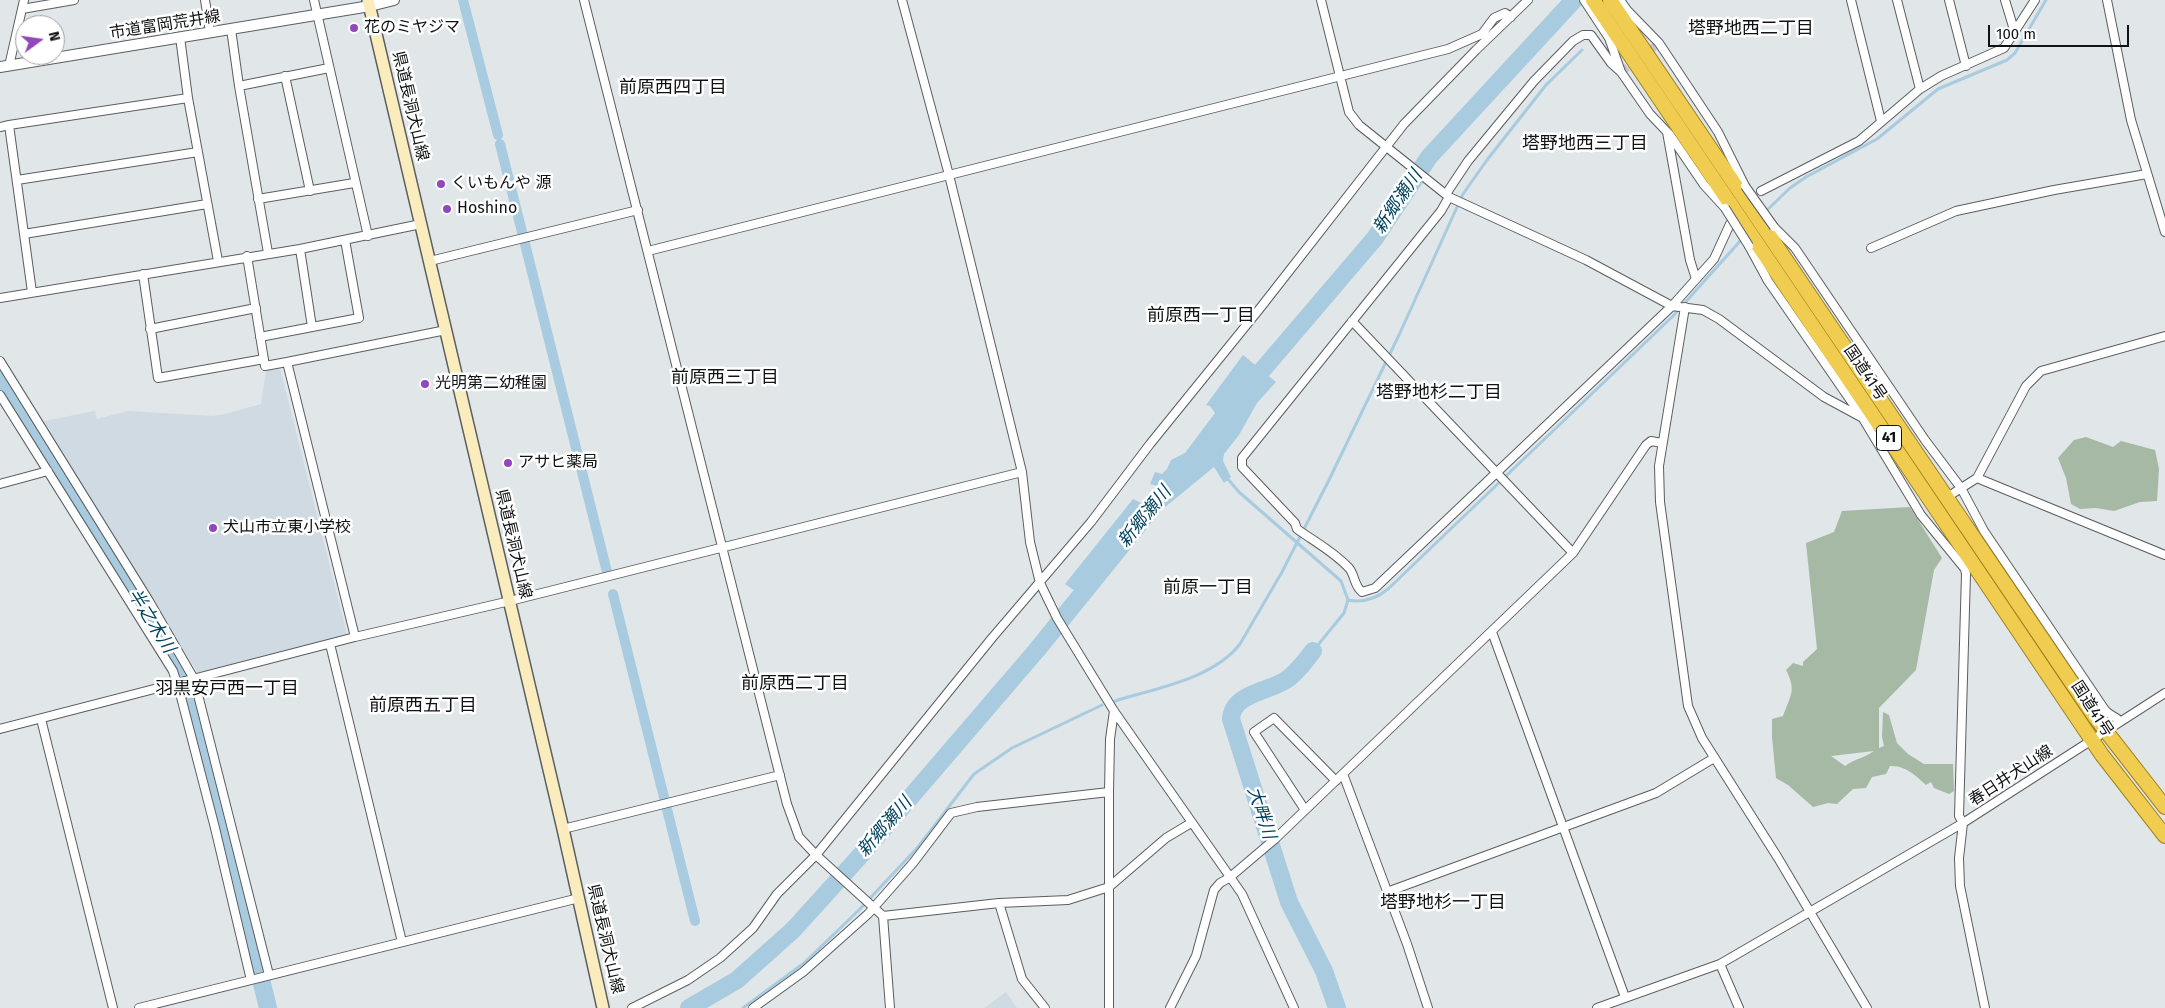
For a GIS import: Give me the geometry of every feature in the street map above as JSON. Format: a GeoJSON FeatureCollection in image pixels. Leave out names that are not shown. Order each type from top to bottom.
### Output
{"type":"FeatureCollection","features":[{"type":"Feature","properties":{"kind":"highway","name":"国道41号"},"geometry":{"type":"LineString","coordinates":[[1593,0],[2105,731],[2165,807]]}},
{"type":"Feature","properties":{"kind":"highway","name":"国道41号"},"geometry":{"type":"LineString","coordinates":[[1610,0],[1618,34],[2091,739],[2165,836]]}},
{"type":"Feature","properties":{"kind":"main road","name":"県道長洞犬山線"},"geometry":{"type":"LineString","coordinates":[[369,3],[564,828],[604,1008]]}},
{"type":"Feature","properties":{"kind":"street"},"geometry":{"type":"LineString","coordinates":[[4,66],[24,0]]}},
{"type":"Feature","properties":{"kind":"street"},"geometry":{"type":"LineString","coordinates":[[22,9],[73,0]]}},
{"type":"Feature","properties":{"kind":"street"},"geometry":{"type":"LineString","coordinates":[[205,0],[210,32]]}},
{"type":"Feature","properties":{"kind":"street"},"geometry":{"type":"LineString","coordinates":[[314,0],[354,183],[368,236]]}},
{"type":"Feature","properties":{"kind":"street","name":"市道富岡荒井線"},"geometry":{"type":"LineString","coordinates":[[4,66],[318,15],[369,3],[394,0]]}},
{"type":"Feature","properties":{"kind":"street"},"geometry":{"type":"LineString","coordinates":[[584,0],[794,826],[799,837],[816,855],[883,916],[890,1008]]}},
{"type":"Feature","properties":{"kind":"street"},"geometry":{"type":"LineString","coordinates":[[902,0],[949,175],[1022,472],[1030,542],[1040,583],[1057,618],[1114,711],[1242,894],[1294,1008]]}},
{"type":"Feature","properties":{"kind":"street"},"geometry":{"type":"LineString","coordinates":[[1321,0],[1349,112],[1359,124],[1449,197],[1586,260],[1672,306],[1702,310],[1719,319],[1824,397],[1862,417]]}},
{"type":"Feature","properties":{"kind":"street"},"geometry":{"type":"LineString","coordinates":[[632,1008],[688,980],[720,958],[753,928],[778,894],[816,855],[992,638],[1091,522],[1150,444],[1404,124],[1528,0]]}},
{"type":"Feature","properties":{"kind":"street"},"geometry":{"type":"LineString","coordinates":[[1584,0],[1618,34],[1621,72]]}},
{"type":"Feature","properties":{"kind":"street"},"geometry":{"type":"LineString","coordinates":[[1620,0],[1627,10],[1659,43],[1718,132],[1745,186],[1774,227],[1795,248],[1925,440],[1961,488],[1988,537],[2105,710],[2110,716],[2117,717],[2120,721]]}},
{"type":"Feature","properties":{"kind":"street"},"geometry":{"type":"LineString","coordinates":[[1851,0],[1881,121]]}},
{"type":"Feature","properties":{"kind":"street"},"geometry":{"type":"LineString","coordinates":[[1897,0],[1920,89]]}},
{"type":"Feature","properties":{"kind":"street"},"geometry":{"type":"LineString","coordinates":[[1949,0],[1966,66]]}},
{"type":"Feature","properties":{"kind":"street"},"geometry":{"type":"LineString","coordinates":[[2006,0],[2015,33]]}},
{"type":"Feature","properties":{"kind":"street"},"geometry":{"type":"LineString","coordinates":[[1760,191],[1859,141],[1920,89],[1941,76],[2004,48],[2035,0]]}},
{"type":"Feature","properties":{"kind":"street"},"geometry":{"type":"LineString","coordinates":[[2107,0],[2131,120],[2165,232]]}},
{"type":"Feature","properties":{"kind":"street"},"geometry":{"type":"LineString","coordinates":[[648,251],[1448,49],[1482,34],[1494,18],[1506,13],[1511,17]]}},
{"type":"Feature","properties":{"kind":"street"},"geometry":{"type":"LineString","coordinates":[[231,29],[268,253]]}},
{"type":"Feature","properties":{"kind":"street"},"geometry":{"type":"LineString","coordinates":[[1597,1008],[1720,964],[1963,823],[1960,816],[1966,574],[1965,569],[1922,514],[1862,417],[1768,281],[1750,246],[1725,208],[1704,185],[1666,131],[1650,114],[1621,72],[1611,63],[1591,35],[1582,35],[1573,42],[1522,95],[1468,161],[1441,211],[1242,458],[1242,468],[1295,523],[1297,530],[1323,544],[1351,570],[1358,589],[1362,592],[1374,588],[1672,306],[1714,259],[1730,224]]}},
{"type":"Feature","properties":{"kind":"street"},"geometry":{"type":"LineString","coordinates":[[180,37],[188,98],[218,262]]}},
{"type":"Feature","properties":{"kind":"street"},"geometry":{"type":"LineString","coordinates":[[239,86],[329,68]]}},
{"type":"Feature","properties":{"kind":"street"},"geometry":{"type":"LineString","coordinates":[[285,76],[310,191]]}},
{"type":"Feature","properties":{"kind":"street"},"geometry":{"type":"LineString","coordinates":[[0,127],[188,98]]}},
{"type":"Feature","properties":{"kind":"street"},"geometry":{"type":"LineString","coordinates":[[9,125],[32,292]]}},
{"type":"Feature","properties":{"kind":"street"},"geometry":{"type":"LineString","coordinates":[[1666,131],[1690,260],[1696,280]]}},
{"type":"Feature","properties":{"kind":"street"},"geometry":{"type":"LineString","coordinates":[[17,180],[198,152]]}},
{"type":"Feature","properties":{"kind":"street"},"geometry":{"type":"LineString","coordinates":[[1871,248],[1956,211],[2054,190],[2147,174]]}},
{"type":"Feature","properties":{"kind":"street"},"geometry":{"type":"LineString","coordinates":[[258,199],[354,183]]}},
{"type":"Feature","properties":{"kind":"street"},"geometry":{"type":"LineString","coordinates":[[24,234],[207,204]]}},
{"type":"Feature","properties":{"kind":"street"},"geometry":{"type":"LineString","coordinates":[[430,261],[638,210]]}},
{"type":"Feature","properties":{"kind":"street"},"geometry":{"type":"LineString","coordinates":[[0,298],[247,256],[300,249],[421,224]]}},
{"type":"Feature","properties":{"kind":"street"},"geometry":{"type":"LineString","coordinates":[[260,337],[359,318],[345,240]]}},
{"type":"Feature","properties":{"kind":"street"},"geometry":{"type":"LineString","coordinates":[[300,249],[312,327]]}},
{"type":"Feature","properties":{"kind":"street"},"geometry":{"type":"LineString","coordinates":[[247,256],[265,366],[446,330]]}},
{"type":"Feature","properties":{"kind":"street"},"geometry":{"type":"LineString","coordinates":[[143,274],[158,378],[264,359]]}},
{"type":"Feature","properties":{"kind":"street"},"geometry":{"type":"LineString","coordinates":[[1685,307],[1659,466],[1660,502],[1688,706],[1702,738],[1867,1008]]}},
{"type":"Feature","properties":{"kind":"street"},"geometry":{"type":"LineString","coordinates":[[150,329],[256,308]]}},
{"type":"Feature","properties":{"kind":"street"},"geometry":{"type":"LineString","coordinates":[[1352,321],[1573,554]]}},
{"type":"Feature","properties":{"kind":"street"},"geometry":{"type":"LineString","coordinates":[[1952,494],[1977,478],[2026,386],[2041,371],[2165,336]]}},
{"type":"Feature","properties":{"kind":"street"},"geometry":{"type":"LineString","coordinates":[[0,361],[149,601],[193,680],[269,975]]}},
{"type":"Feature","properties":{"kind":"street"},"geometry":{"type":"LineString","coordinates":[[287,362],[356,637]]}},
{"type":"Feature","properties":{"kind":"street"},"geometry":{"type":"LineString","coordinates":[[0,395],[173,671],[179,684],[251,980]]}},
{"type":"Feature","properties":{"kind":"street"},"geometry":{"type":"LineString","coordinates":[[1170,1008],[1196,956],[1214,890],[1220,883],[1229,878],[1275,839],[1573,554],[1646,445],[1651,441],[1662,443]]}},
{"type":"Feature","properties":{"kind":"street"},"geometry":{"type":"LineString","coordinates":[[0,484],[48,471]]}},
{"type":"Feature","properties":{"kind":"street"},"geometry":{"type":"LineString","coordinates":[[0,729],[356,637],[510,601],[1022,472]]}},
{"type":"Feature","properties":{"kind":"street"},"geometry":{"type":"LineString","coordinates":[[1977,478],[2165,554]]}},
{"type":"Feature","properties":{"kind":"street"},"geometry":{"type":"LineString","coordinates":[[1922,514],[1930,509]]}},
{"type":"Feature","properties":{"kind":"street"},"geometry":{"type":"LineString","coordinates":[[1492,632],[1625,997]]}},
{"type":"Feature","properties":{"kind":"street"},"geometry":{"type":"LineString","coordinates":[[330,644],[402,942]]}},
{"type":"Feature","properties":{"kind":"street","name":"春日井犬山線"},"geometry":{"type":"LineString","coordinates":[[1985,1008],[1960,886],[1959,858],[1963,823],[2165,693]]}},
{"type":"Feature","properties":{"kind":"street"},"geometry":{"type":"LineString","coordinates":[[1109,1008],[1109,792],[1110,739],[1114,711]]}},
{"type":"Feature","properties":{"kind":"street"},"geometry":{"type":"LineString","coordinates":[[1305,810],[1254,732],[1274,718],[1336,781]]}},
{"type":"Feature","properties":{"kind":"street"},"geometry":{"type":"LineString","coordinates":[[41,719],[113,1008]]}},
{"type":"Feature","properties":{"kind":"street"},"geometry":{"type":"LineString","coordinates":[[1387,892],[1656,793],[1714,758]]}},
{"type":"Feature","properties":{"kind":"street"},"geometry":{"type":"LineString","coordinates":[[1343,774],[1428,1008]]}},
{"type":"Feature","properties":{"kind":"street"},"geometry":{"type":"LineString","coordinates":[[564,828],[780,775]]}},
{"type":"Feature","properties":{"kind":"street"},"geometry":{"type":"LineString","coordinates":[[753,1008],[803,972],[873,907],[913,864],[951,813],[977,807],[1109,792]]}},
{"type":"Feature","properties":{"kind":"street"},"geometry":{"type":"LineString","coordinates":[[883,916],[999,903],[1068,900],[1110,887],[1166,838],[1191,823]]}},
{"type":"Feature","properties":{"kind":"street"},"geometry":{"type":"LineString","coordinates":[[139,1008],[579,898]]}},
{"type":"Feature","properties":{"kind":"street"},"geometry":{"type":"LineString","coordinates":[[999,903],[1022,979],[1045,1008]]}},
{"type":"Feature","properties":{"kind":"street"},"geometry":{"type":"LineString","coordinates":[[1720,964],[1739,1008]]}},
{"type":"Feature","properties":{"kind":"shaded area","name":"犬山市立東小学校"},"geometry":{"type":"Polygon","coordinates":[[[280,368],[347,634],[345,637],[198,673],[39,422],[95,411],[97,419],[128,411],[213,416],[225,414],[261,404],[266,371],[280,368]]]}},
{"type":"Feature","properties":{"kind":"shaded area"},"geometry":{"type":"Polygon","coordinates":[[[1006,992],[1017,1008],[984,1008],[1006,992]]]}},
{"type":"Feature","properties":{"kind":"green space"},"geometry":{"type":"Polygon","coordinates":[[[2086,437],[2113,447],[2121,441],[2155,450],[2159,469],[2157,501],[2140,502],[2114,511],[2096,508],[2080,509],[2071,504],[2066,478],[2058,458],[2074,440],[2086,437]]]}},
{"type":"Feature","properties":{"kind":"green space"},"geometry":{"type":"Polygon","coordinates":[[[1910,507],[1942,558],[1934,570],[1916,670],[1879,708],[1879,748],[1884,746],[1882,737],[1883,712],[1889,715],[1897,743],[1908,754],[1924,764],[1953,764],[1954,791],[1949,794],[1934,788],[1931,782],[1926,785],[1905,769],[1890,766],[1886,774],[1872,777],[1866,788],[1853,789],[1837,804],[1828,803],[1813,807],[1788,785],[1776,778],[1772,719],[1783,716],[1790,698],[1792,689],[1786,670],[1793,663],[1803,666],[1803,662],[1817,649],[1806,543],[1834,532],[1842,511],[1910,507]],[[1874,751],[1831,756],[1845,766],[1874,751]]]}},
{"type":"Feature","properties":{"kind":"water"},"geometry":{"type":"Polygon","coordinates":[[[1243,355],[1276,382],[1257,403],[1239,435],[1224,454],[1223,461],[1231,477],[1224,483],[1214,467],[1159,512],[1146,510],[1123,535],[1110,555],[1075,591],[1065,584],[1133,499],[1141,503],[1157,486],[1150,484],[1155,472],[1162,474],[1167,469],[1171,460],[1185,453],[1215,413],[1210,406],[1206,405],[1243,355]]]}},
{"type":"Feature","properties":{"kind":"waterway"},"geometry":{"type":"LineString","coordinates":[[463,0],[498,135]]}},
{"type":"Feature","properties":{"kind":"waterway","name":"新郷瀬川"},"geometry":{"type":"LineString","coordinates":[[1247,388],[1375,238],[1429,157],[1574,0]]}},
{"type":"Feature","properties":{"kind":"waterway"},"geometry":{"type":"LineString","coordinates":[[1764,213],[1790,188],[1806,177],[1877,139],[1938,89],[2007,60],[2015,53],[2046,0]]}},
{"type":"Feature","properties":{"kind":"waterway"},"geometry":{"type":"LineString","coordinates":[[1115,701],[1183,681],[1199,674],[1229,656],[1240,644],[1282,572],[1329,480],[1399,335],[1463,194],[1487,160],[1546,85],[1582,50]]}},
{"type":"Feature","properties":{"kind":"waterway"},"geometry":{"type":"LineString","coordinates":[[500,144],[607,572]]}},
{"type":"Feature","properties":{"kind":"waterway"},"geometry":{"type":"LineString","coordinates":[[1348,600],[1359,601],[1369,599],[1388,589],[1673,316],[1742,239]]}},
{"type":"Feature","properties":{"kind":"waterway","name":"半之木川"},"geometry":{"type":"LineString","coordinates":[[0,379],[37,435],[179,666],[193,707],[217,792],[268,1008]]}},
{"type":"Feature","properties":{"kind":"waterway"},"geometry":{"type":"LineString","coordinates":[[1227,478],[1239,492],[1341,581],[1348,600],[1344,613],[1313,651]]}},
{"type":"Feature","properties":{"kind":"waterway","name":"新郷瀬川"},"geometry":{"type":"LineString","coordinates":[[689,1008],[737,980],[793,930],[860,856],[1036,651],[1164,493]]}},
{"type":"Feature","properties":{"kind":"waterway"},"geometry":{"type":"LineString","coordinates":[[613,594],[695,921]]}},
{"type":"Feature","properties":{"kind":"waterway","name":"大畔川"},"geometry":{"type":"LineString","coordinates":[[1313,651],[1286,680],[1245,698],[1233,710],[1231,719],[1289,902],[1324,971],[1337,1008]]}},
{"type":"Feature","properties":{"kind":"waterway"},"geometry":{"type":"LineString","coordinates":[[743,1008],[804,963],[859,910],[918,847],[974,774],[1012,748],[1102,705]]}},
{"type":"Feature","properties":{"kind":"tunnel"},"geometry":{"type":"LineString","coordinates":[[1621,72],[1659,43]]}},
{"type":"Feature","properties":{"kind":"place","name":"花のミヤジマ"},"geometry":{"type":"Point","coordinates":[354,28]}},
{"type":"Feature","properties":{"kind":"place","name":"くいもんや 源"},"geometry":{"type":"Point","coordinates":[441,184]}},
{"type":"Feature","properties":{"kind":"place","name":"Hoshino"},"geometry":{"type":"Point","coordinates":[447,209]}},
{"type":"Feature","properties":{"kind":"place","name":"光明第二幼稚園"},"geometry":{"type":"Point","coordinates":[425,384]}},
{"type":"Feature","properties":{"kind":"place","name":"アサヒ薬局"},"geometry":{"type":"Point","coordinates":[508,463]}},
{"type":"Feature","properties":{"kind":"place","name":"犬山市立東小学校"},"geometry":{"type":"Point","coordinates":[213,528]}},
{"type":"Feature","properties":{"kind":"district","name":"塔野地西二丁目"},"geometry":{"type":"Point","coordinates":[1751,29]}},
{"type":"Feature","properties":{"kind":"district","name":"前原西四丁目"},"geometry":{"type":"Point","coordinates":[673,88]}},
{"type":"Feature","properties":{"kind":"district","name":"塔野地西三丁目"},"geometry":{"type":"Point","coordinates":[1585,144]}},
{"type":"Feature","properties":{"kind":"district","name":"前原西一丁目"},"geometry":{"type":"Point","coordinates":[1201,316]}},
{"type":"Feature","properties":{"kind":"district","name":"前原西三丁目"},"geometry":{"type":"Point","coordinates":[725,378]}},
{"type":"Feature","properties":{"kind":"district","name":"塔野地杉二丁目"},"geometry":{"type":"Point","coordinates":[1439,393]}},
{"type":"Feature","properties":{"kind":"district","name":"前原一丁目"},"geometry":{"type":"Point","coordinates":[1208,588]}},
{"type":"Feature","properties":{"kind":"district","name":"前原西二丁目"},"geometry":{"type":"Point","coordinates":[795,684]}},
{"type":"Feature","properties":{"kind":"district","name":"羽黒安戸西一丁目"},"geometry":{"type":"Point","coordinates":[227,689]}},
{"type":"Feature","properties":{"kind":"district","name":"前原西五丁目"},"geometry":{"type":"Point","coordinates":[423,706]}},
{"type":"Feature","properties":{"kind":"district","name":"塔野地杉一丁目"},"geometry":{"type":"Point","coordinates":[1443,903]}}]}
